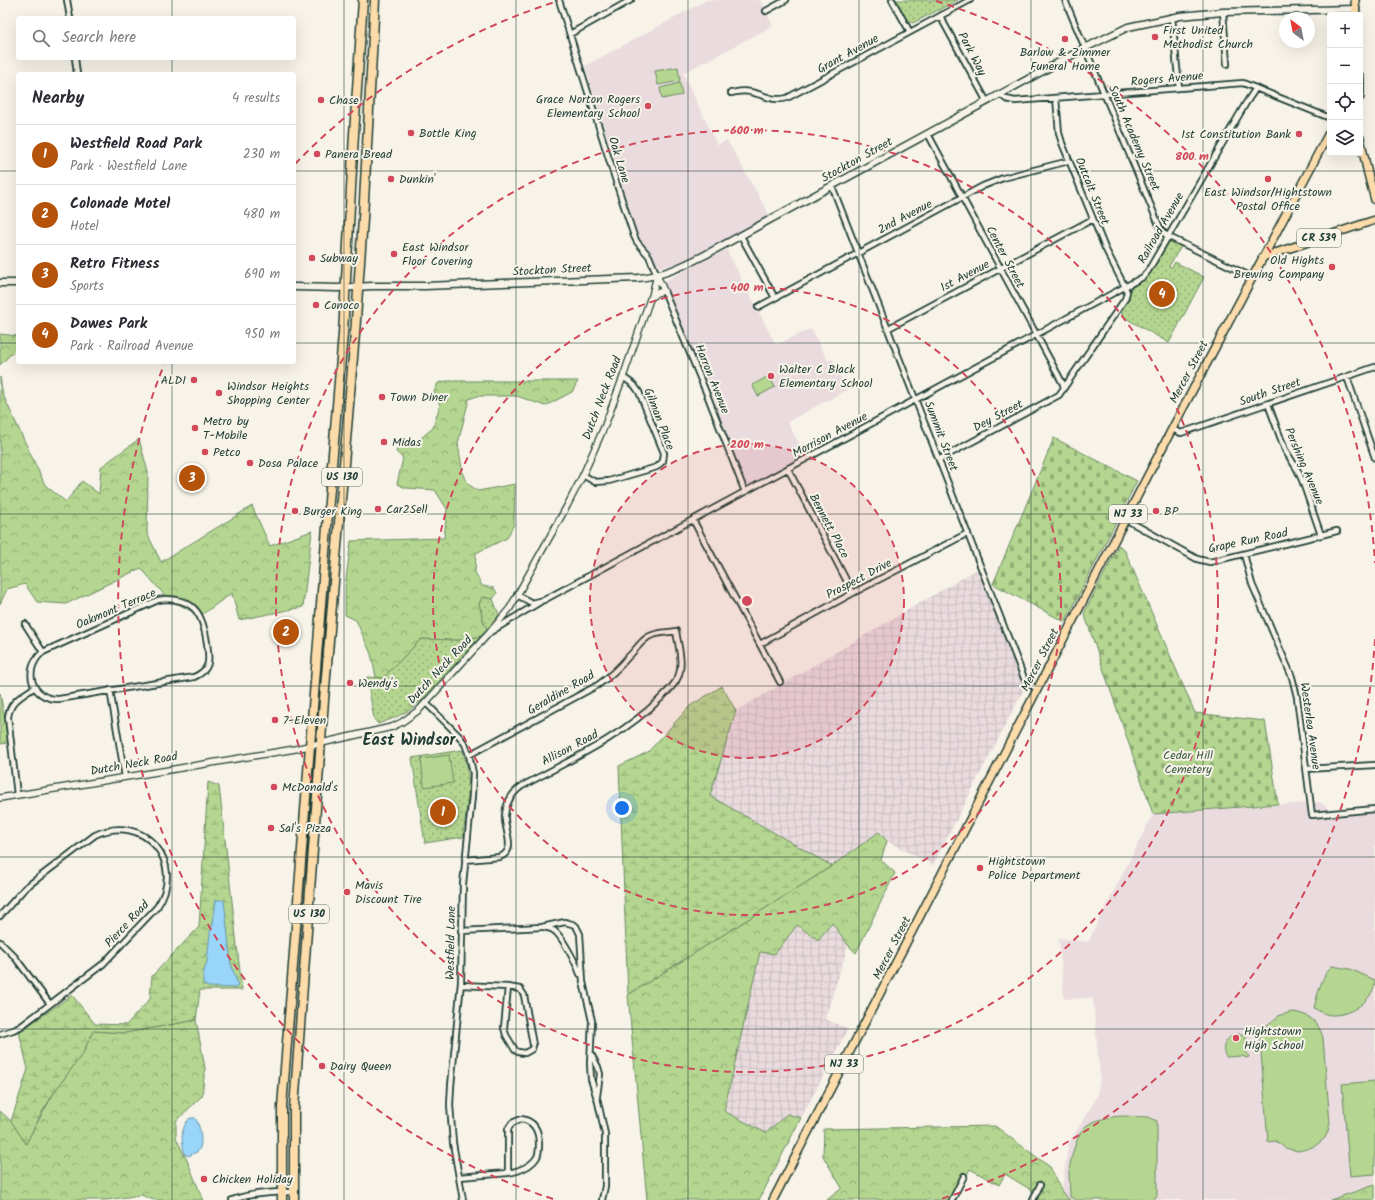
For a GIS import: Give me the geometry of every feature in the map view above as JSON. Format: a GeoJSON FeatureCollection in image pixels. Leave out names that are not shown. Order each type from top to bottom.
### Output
{"type":"FeatureCollection","features":[{"type":"Feature","properties":{"kind":"highway","name":"US 130"},"geometry":{"type":"LineString","coordinates":[[282,1196],[282,1107],[343,334],[363,0]]}},
{"type":"Feature","properties":{"kind":"highway","name":"US 130"},"geometry":{"type":"LineString","coordinates":[[294,1196],[294,1108],[339,513],[355,334],[375,0]]}},
{"type":"Feature","properties":{"kind":"highway"},"geometry":{"type":"LineString","coordinates":[[334,437],[340,442],[345,450]]}},
{"type":"Feature","properties":{"kind":"highway"},"geometry":{"type":"LineString","coordinates":[[329,501],[333,508],[339,513]]}},
{"type":"Feature","properties":{"kind":"main road"},"geometry":{"type":"LineString","coordinates":[[1355,0],[1356,12]]}},
{"type":"Feature","properties":{"kind":"main road"},"geometry":{"type":"LineString","coordinates":[[1356,12],[1359,0]]}},
{"type":"Feature","properties":{"kind":"main road","name":"Stockton Street"},"geometry":{"type":"LineString","coordinates":[[296,287],[476,285],[638,278],[658,275],[685,265],[741,236],[1085,48],[1128,27],[1172,17],[1223,12],[1327,12]]}},
{"type":"Feature","properties":{"kind":"main road","name":"Mercer Street"},"geometry":{"type":"LineString","coordinates":[[773,1200],[1125,519],[1327,137]]}},
{"type":"Feature","properties":{"kind":"main road"},"geometry":{"type":"LineString","coordinates":[[1363,152],[1375,200]]}},
{"type":"Feature","properties":{"kind":"main road","name":"CR 539"},"geometry":{"type":"LineString","coordinates":[[1263,257],[1375,220]]}},
{"type":"Feature","properties":{"kind":"main road"},"geometry":{"type":"LineString","coordinates":[[0,283],[16,283]]}},
{"type":"Feature","properties":{"kind":"street"},"geometry":{"type":"LineString","coordinates":[[67,0],[70,16]]}},
{"type":"Feature","properties":{"kind":"street","name":"Oak Lane"},"geometry":{"type":"LineString","coordinates":[[559,0],[634,236],[649,256],[658,275]]}},
{"type":"Feature","properties":{"kind":"street"},"geometry":{"type":"LineString","coordinates":[[570,34],[631,0]]}},
{"type":"Feature","properties":{"kind":"street"},"geometry":{"type":"LineString","coordinates":[[766,11],[786,0]]}},
{"type":"Feature","properties":{"kind":"street"},"geometry":{"type":"LineString","coordinates":[[892,0],[910,32]]}},
{"type":"Feature","properties":{"kind":"street","name":"Grant Avenue"},"geometry":{"type":"LineString","coordinates":[[731,93],[743,91],[751,92],[774,100],[787,98],[970,0]]}},
{"type":"Feature","properties":{"kind":"street","name":"South Academy Street"},"geometry":{"type":"LineString","coordinates":[[1065,0],[1161,230],[1168,236],[1252,277]]}},
{"type":"Feature","properties":{"kind":"street"},"geometry":{"type":"LineString","coordinates":[[1223,12],[1227,64]]}},
{"type":"Feature","properties":{"kind":"street","name":"Park Way"},"geometry":{"type":"LineString","coordinates":[[940,16],[986,102]]}},
{"type":"Feature","properties":{"kind":"street"},"geometry":{"type":"LineString","coordinates":[[1172,17],[1179,88]]}},
{"type":"Feature","properties":{"kind":"street"},"geometry":{"type":"LineString","coordinates":[[75,60],[77,72]]}},
{"type":"Feature","properties":{"kind":"street","name":"Rogers Avenue"},"geometry":{"type":"LineString","coordinates":[[1000,94],[1006,99],[1015,101],[1243,83],[1327,117]]}},
{"type":"Feature","properties":{"kind":"street","name":"Railroad Avenue"},"geometry":{"type":"LineString","coordinates":[[1125,287],[1143,277],[1146,273],[1256,88]]}},
{"type":"Feature","properties":{"kind":"street","name":"Outcalt Street"},"geometry":{"type":"LineString","coordinates":[[1056,98],[1059,133],[1069,161],[1105,248],[1125,287]]}},
{"type":"Feature","properties":{"kind":"street","name":"Center Street"},"geometry":{"type":"LineString","coordinates":[[928,134],[1063,384],[1064,389]]}},
{"type":"Feature","properties":{"kind":"street","name":"2nd Avenue"},"geometry":{"type":"LineString","coordinates":[[758,307],[982,186],[996,180],[1069,161]]}},
{"type":"Feature","properties":{"kind":"street","name":"Summit Street"},"geometry":{"type":"LineString","coordinates":[[832,186],[940,459],[1024,678],[1031,686],[1037,689]]}},
{"type":"Feature","properties":{"kind":"street","name":"1st Avenue"},"geometry":{"type":"LineString","coordinates":[[888,328],[1093,219]]}},
{"type":"Feature","properties":{"kind":"street"},"geometry":{"type":"LineString","coordinates":[[741,236],[775,298]]}},
{"type":"Feature","properties":{"kind":"street","name":"Harron Avenue"},"geometry":{"type":"LineString","coordinates":[[658,275],[745,492]]}},
{"type":"Feature","properties":{"kind":"street","name":"Dutch Neck Road"},"geometry":{"type":"LineString","coordinates":[[0,798],[310,745],[392,727],[412,716],[426,703],[500,621],[517,595],[583,476],[605,425],[623,377],[658,275]]}},
{"type":"Feature","properties":{"kind":"street"},"geometry":{"type":"LineString","coordinates":[[1064,389],[1125,300],[1127,292],[1125,287]]}},
{"type":"Feature","properties":{"kind":"street","name":"Morrison Avenue"},"geometry":{"type":"LineString","coordinates":[[490,632],[544,600],[1125,287]]}},
{"type":"Feature","properties":{"kind":"street"},"geometry":{"type":"LineString","coordinates":[[650,300],[656,293],[664,291]]}},
{"type":"Feature","properties":{"kind":"street","name":"South Street"},"geometry":{"type":"LineString","coordinates":[[1172,429],[1181,433],[1375,367]]}},
{"type":"Feature","properties":{"kind":"street","name":"Gilman Place"},"geometry":{"type":"LineString","coordinates":[[583,476],[595,482],[609,481],[657,467],[663,461],[664,453],[639,392],[623,377]]}},
{"type":"Feature","properties":{"kind":"street"},"geometry":{"type":"LineString","coordinates":[[1347,377],[1375,458]]}},
{"type":"Feature","properties":{"kind":"street","name":"Dey Street"},"geometry":{"type":"LineString","coordinates":[[940,459],[1059,395],[1064,389]]}},
{"type":"Feature","properties":{"kind":"street","name":"Pershing Avenue"},"geometry":{"type":"LineString","coordinates":[[1268,404],[1285,450],[1302,480],[1321,535]]}},
{"type":"Feature","properties":{"kind":"street","name":"Bennett Place"},"geometry":{"type":"LineString","coordinates":[[788,469],[853,593]]}},
{"type":"Feature","properties":{"kind":"street","name":"Grape Run Road"},"geometry":{"type":"LineString","coordinates":[[1125,519],[1197,559],[1204,561],[1216,561],[1337,531]]}},
{"type":"Feature","properties":{"kind":"street"},"geometry":{"type":"LineString","coordinates":[[694,520],[780,682]]}},
{"type":"Feature","properties":{"kind":"street","name":"Prospect Drive"},"geometry":{"type":"LineString","coordinates":[[760,644],[853,593],[968,533]]}},
{"type":"Feature","properties":{"kind":"street","name":"Westerlea Avenue"},"geometry":{"type":"LineString","coordinates":[[1244,554],[1255,592],[1292,677],[1297,697],[1312,815],[1375,809]]}},
{"type":"Feature","properties":{"kind":"street"},"geometry":{"type":"LineString","coordinates":[[517,595],[532,602],[544,600]]}},
{"type":"Feature","properties":{"kind":"street","name":"Oakmont Terrace"},"geometry":{"type":"LineString","coordinates":[[35,687],[42,695],[55,699],[194,677],[204,672],[209,659],[204,623],[197,612],[187,603],[172,599],[158,600],[43,652]]}},
{"type":"Feature","properties":{"kind":"street"},"geometry":{"type":"LineString","coordinates":[[17,795],[8,717],[11,706],[16,700],[35,687],[32,682],[31,670],[35,659],[43,652],[25,624]]}},
{"type":"Feature","properties":{"kind":"street","name":"Geraldine Road"},"geometry":{"type":"LineString","coordinates":[[470,755],[598,685],[611,675],[639,644],[650,636],[676,631]]}},
{"type":"Feature","properties":{"kind":"street","name":"Allison Road"},"geometry":{"type":"LineString","coordinates":[[465,860],[500,857],[508,851],[509,842],[504,821],[505,809],[511,796],[518,788],[622,731],[664,695],[676,681],[680,670],[681,664],[676,631]]}},
{"type":"Feature","properties":{"kind":"street"},"geometry":{"type":"LineString","coordinates":[[110,690],[125,777]]}},
{"type":"Feature","properties":{"kind":"street","name":"Westfield Lane"},"geometry":{"type":"LineString","coordinates":[[426,703],[459,736],[470,755],[473,777],[465,860],[461,931],[461,985],[450,1105],[453,1143],[463,1200]]}},
{"type":"Feature","properties":{"kind":"street"},"geometry":{"type":"LineString","coordinates":[[1306,769],[1375,764]]}},
{"type":"Feature","properties":{"kind":"street","name":"Pierce Road"},"geometry":{"type":"LineString","coordinates":[[0,916],[30,884],[95,835],[102,832],[116,829],[137,832],[150,840],[161,852],[167,869],[168,877],[165,894],[157,907],[102,964],[20,1027],[0,1034]]}},
{"type":"Feature","properties":{"kind":"street"},"geometry":{"type":"LineString","coordinates":[[542,927],[550,924],[568,923],[576,926],[580,934],[583,982]]}},
{"type":"Feature","properties":{"kind":"street"},"geometry":{"type":"LineString","coordinates":[[461,931],[542,927],[549,928],[556,932],[575,961],[583,982],[592,1021],[591,1079],[605,1134],[605,1186],[602,1200]]}},
{"type":"Feature","properties":{"kind":"street"},"geometry":{"type":"LineString","coordinates":[[0,942],[14,956],[50,1004]]}},
{"type":"Feature","properties":{"kind":"street"},"geometry":{"type":"LineString","coordinates":[[461,985],[508,987],[520,989],[524,995],[533,1045],[532,1049],[526,1053],[521,1054],[515,1050],[505,1031],[508,987]]}},
{"type":"Feature","properties":{"kind":"street"},"geometry":{"type":"LineString","coordinates":[[290,1010],[301,1012]]}},
{"type":"Feature","properties":{"kind":"street"},"geometry":{"type":"LineString","coordinates":[[591,1053],[600,1074],[597,1093],[598,1102]]}},
{"type":"Feature","properties":{"kind":"street"},"geometry":{"type":"LineString","coordinates":[[459,1177],[508,1173],[522,1170],[538,1155],[538,1133],[533,1125],[526,1120],[516,1120],[508,1129],[508,1173]]}},
{"type":"Feature","properties":{"kind":"street"},"geometry":{"type":"LineString","coordinates":[[952,1200],[964,1176]]}},
{"type":"Feature","properties":{"kind":"street"},"geometry":{"type":"LineString","coordinates":[[1033,1200],[1040,1185]]}},
{"type":"Feature","properties":{"kind":"street"},"geometry":{"type":"LineString","coordinates":[[232,1200],[256,1194],[294,1196]]}},
{"type":"Feature","properties":{"kind":"shaded area","name":"Grace Norton Rogers Elementary School"},"geometry":{"type":"Polygon","coordinates":[[[707,0],[760,0],[773,26],[683,73],[717,145],[727,140],[770,216],[691,258],[660,267],[638,237],[585,66],[707,0]]]}},
{"type":"Feature","properties":{"kind":"shaded area","name":"Walter C Black Elementary School"},"geometry":{"type":"Polygon","coordinates":[[[726,249],[776,345],[811,329],[828,361],[832,359],[847,390],[789,421],[788,424],[806,456],[749,486],[747,486],[665,283],[667,280],[726,249]]]}},
{"type":"Feature","properties":{"kind":"shaded area"},"geometry":{"type":"Polygon","coordinates":[[[981,567],[1027,683],[933,865],[887,841],[879,832],[832,866],[710,796],[736,711],[981,567]]]}},
{"type":"Feature","properties":{"kind":"shaded area","name":"Hightstown High School"},"geometry":{"type":"Polygon","coordinates":[[[1320,802],[1327,807],[1328,818],[1375,812],[1375,1185],[1330,1200],[1070,1200],[1062,1192],[1068,1145],[1097,1097],[1100,1077],[1093,998],[1064,999],[1059,938],[1088,942],[1153,814],[1320,802]]]}},
{"type":"Feature","properties":{"kind":"shaded area"},"geometry":{"type":"Polygon","coordinates":[[[832,923],[848,945],[825,1019],[848,1029],[801,1118],[787,1114],[766,1134],[724,1111],[760,952],[775,954],[797,925],[832,923]]]}},
{"type":"Feature","properties":{"kind":"green space"},"geometry":{"type":"Polygon","coordinates":[[[896,0],[958,0],[913,23],[907,20],[896,0]]]}},
{"type":"Feature","properties":{"kind":"green space"},"geometry":{"type":"Polygon","coordinates":[[[678,67],[680,81],[658,85],[655,71],[678,67]]]}},
{"type":"Feature","properties":{"kind":"green space"},"geometry":{"type":"Polygon","coordinates":[[[680,83],[682,95],[662,99],[660,88],[680,83]]]}},
{"type":"Feature","properties":{"kind":"green space"},"geometry":{"type":"Polygon","coordinates":[[[1169,239],[1182,245],[1169,266],[1172,267],[1175,262],[1204,277],[1169,343],[1122,316],[1122,311],[1131,288],[1145,279],[1169,239]]]}},
{"type":"Feature","properties":{"kind":"green space"},"geometry":{"type":"Polygon","coordinates":[[[0,334],[16,336],[16,350],[0,365],[0,334]]]}},
{"type":"Feature","properties":{"kind":"green space"},"geometry":{"type":"Polygon","coordinates":[[[769,376],[775,387],[758,396],[752,385],[769,376]]]}},
{"type":"Feature","properties":{"kind":"green space"},"geometry":{"type":"Polygon","coordinates":[[[0,377],[3,395],[45,485],[66,502],[82,481],[99,494],[101,467],[139,439],[148,472],[147,533],[161,562],[252,506],[270,546],[312,531],[303,607],[239,620],[232,593],[200,616],[167,598],[141,568],[66,604],[37,602],[25,584],[7,589],[0,604],[0,377]]]}},
{"type":"Feature","properties":{"kind":"green space"},"geometry":{"type":"Polygon","coordinates":[[[447,381],[578,381],[572,392],[545,406],[517,396],[477,396],[469,399],[458,443],[463,475],[468,484],[478,491],[515,484],[514,524],[507,538],[476,553],[475,572],[482,586],[494,588],[497,593],[493,599],[482,597],[479,604],[484,624],[488,630],[481,636],[459,640],[421,639],[383,678],[376,677],[371,654],[356,620],[345,615],[345,586],[351,541],[444,538],[447,509],[435,490],[406,488],[397,484],[403,458],[396,452],[399,444],[415,443],[433,428],[440,405],[434,392],[438,383],[447,381]]]}},
{"type":"Feature","properties":{"kind":"green space"},"geometry":{"type":"Polygon","coordinates":[[[1054,438],[1137,481],[1065,622],[993,584],[1054,438]]]}},
{"type":"Feature","properties":{"kind":"green space","name":"Cedar Hill Cemetery"},"geometry":{"type":"Polygon","coordinates":[[[1119,545],[1125,551],[1195,713],[1265,721],[1278,804],[1153,814],[1084,613],[1119,545]]]}},
{"type":"Feature","properties":{"kind":"green space"},"geometry":{"type":"Polygon","coordinates":[[[482,597],[493,599],[499,615],[488,630],[484,624],[479,604],[482,597]]]}},
{"type":"Feature","properties":{"kind":"green space"},"geometry":{"type":"Polygon","coordinates":[[[481,636],[421,701],[408,711],[378,724],[374,719],[367,677],[383,678],[421,639],[459,640],[481,636]]]}},
{"type":"Feature","properties":{"kind":"green space"},"geometry":{"type":"Polygon","coordinates":[[[722,686],[736,711],[710,796],[832,866],[628,995],[619,766],[648,752],[690,706],[722,686]]]}},
{"type":"Feature","properties":{"kind":"green space"},"geometry":{"type":"Polygon","coordinates":[[[0,693],[9,743],[0,744],[0,693]]]}},
{"type":"Feature","properties":{"kind":"green space"},"geometry":{"type":"Polygon","coordinates":[[[462,750],[468,771],[468,793],[463,837],[425,843],[412,758],[462,750]]]}},
{"type":"Feature","properties":{"kind":"green space"},"geometry":{"type":"Polygon","coordinates":[[[449,755],[453,783],[424,787],[421,759],[449,755]]]}},
{"type":"Feature","properties":{"kind":"green space"},"geometry":{"type":"Polygon","coordinates":[[[208,782],[219,786],[242,990],[200,990],[196,1020],[125,1033],[93,1031],[83,1053],[55,1091],[41,1114],[26,1144],[11,1121],[28,1069],[19,1032],[72,995],[95,1024],[126,1025],[150,999],[152,976],[199,927],[208,782]]]}},
{"type":"Feature","properties":{"kind":"green space"},"geometry":{"type":"Polygon","coordinates":[[[879,832],[887,841],[881,860],[895,873],[856,953],[848,945],[832,923],[818,940],[797,925],[775,954],[760,952],[724,1111],[766,1133],[787,1114],[801,1118],[759,1200],[647,1200],[628,995],[832,866],[879,832]]]}},
{"type":"Feature","properties":{"kind":"green space"},"geometry":{"type":"Polygon","coordinates":[[[1332,966],[1350,969],[1375,980],[1371,994],[1366,1000],[1354,1010],[1339,1015],[1322,1013],[1314,1008],[1325,974],[1332,966]]]}},
{"type":"Feature","properties":{"kind":"green space"},"geometry":{"type":"Polygon","coordinates":[[[1293,1012],[1304,1015],[1316,1023],[1323,1038],[1330,1123],[1325,1138],[1315,1146],[1298,1151],[1285,1148],[1276,1141],[1268,1142],[1259,1027],[1266,1026],[1280,1015],[1293,1012]]]}},
{"type":"Feature","properties":{"kind":"green space"},"geometry":{"type":"Polygon","coordinates":[[[196,1020],[205,1068],[202,1096],[176,1121],[176,1138],[187,1160],[203,1200],[154,1200],[141,1195],[106,1200],[0,1200],[0,1111],[11,1121],[26,1143],[55,1091],[83,1053],[93,1031],[125,1033],[196,1020]]]}},
{"type":"Feature","properties":{"kind":"green space"},"geometry":{"type":"Polygon","coordinates":[[[1237,1034],[1246,1036],[1246,1052],[1249,1057],[1247,1058],[1242,1056],[1226,1057],[1224,1053],[1224,1046],[1227,1040],[1233,1035],[1237,1034]]]}},
{"type":"Feature","properties":{"kind":"green space"},"geometry":{"type":"Polygon","coordinates":[[[1375,1081],[1375,1174],[1350,1176],[1342,1084],[1375,1081]]]}},
{"type":"Feature","properties":{"kind":"green space"},"geometry":{"type":"Polygon","coordinates":[[[1122,1116],[1148,1117],[1157,1121],[1157,1196],[1152,1200],[1075,1200],[1070,1197],[1069,1172],[1072,1154],[1083,1129],[1099,1120],[1122,1116]]]}},
{"type":"Feature","properties":{"kind":"green space"},"geometry":{"type":"Polygon","coordinates":[[[995,1126],[1050,1167],[1062,1192],[1070,1200],[1033,1200],[1036,1193],[1005,1174],[999,1185],[970,1169],[953,1200],[827,1200],[842,1188],[823,1156],[824,1129],[995,1126]]]}},
{"type":"Feature","properties":{"kind":"green space"},"geometry":{"type":"Polygon","coordinates":[[[1375,1185],[1375,1200],[1330,1200],[1375,1185]]]}},
{"type":"Feature","properties":{"kind":"water"},"geometry":{"type":"Polygon","coordinates":[[[216,900],[224,900],[231,964],[238,985],[236,988],[208,987],[203,984],[203,974],[207,962],[210,932],[213,923],[216,900]]]}},
{"type":"Feature","properties":{"kind":"water"},"geometry":{"type":"Polygon","coordinates":[[[190,1118],[195,1118],[197,1121],[200,1129],[201,1144],[198,1151],[189,1156],[185,1154],[182,1135],[184,1126],[190,1118]]]}},
{"type":"Feature","properties":{"kind":"place","name":"First United Methodist Church"},"geometry":{"type":"Point","coordinates":[1155,37]}},
{"type":"Feature","properties":{"kind":"place","name":"Barlow & Zimmer Funeral Home"},"geometry":{"type":"Point","coordinates":[1065,39]}},
{"type":"Feature","properties":{"kind":"place","name":"Chase"},"geometry":{"type":"Point","coordinates":[321,100]}},
{"type":"Feature","properties":{"kind":"place","name":"Grace Norton Rogers Elementary School"},"geometry":{"type":"Point","coordinates":[648,106]}},
{"type":"Feature","properties":{"kind":"place","name":"Bottle King"},"geometry":{"type":"Point","coordinates":[411,133]}},
{"type":"Feature","properties":{"kind":"place","name":"1st Constitution Bank"},"geometry":{"type":"Point","coordinates":[1299,134]}},
{"type":"Feature","properties":{"kind":"place","name":"Panera Bread"},"geometry":{"type":"Point","coordinates":[317,154]}},
{"type":"Feature","properties":{"kind":"place","name":"Dunkin'"},"geometry":{"type":"Point","coordinates":[391,179]}},
{"type":"Feature","properties":{"kind":"place","name":"East Windsor/Hightstown Postal Office"},"geometry":{"type":"Point","coordinates":[1268,179]}},
{"type":"Feature","properties":{"kind":"place","name":"East Windsor Floor Covering"},"geometry":{"type":"Point","coordinates":[394,254]}},
{"type":"Feature","properties":{"kind":"place","name":"Subway"},"geometry":{"type":"Point","coordinates":[312,258]}},
{"type":"Feature","properties":{"kind":"place","name":"Old Hights Brewing Company"},"geometry":{"type":"Point","coordinates":[1332,267]}},
{"type":"Feature","properties":{"kind":"place","name":"Dawes Park"},"geometry":{"type":"Point","coordinates":[1162,294]}},
{"type":"Feature","properties":{"kind":"place","name":"Conoco"},"geometry":{"type":"Point","coordinates":[316,305]}},
{"type":"Feature","properties":{"kind":"place","name":"Walter C Black Elementary School"},"geometry":{"type":"Point","coordinates":[771,376]}},
{"type":"Feature","properties":{"kind":"place","name":"ALDI"},"geometry":{"type":"Point","coordinates":[194,380]}},
{"type":"Feature","properties":{"kind":"place","name":"Windsor Heights Shopping Center"},"geometry":{"type":"Point","coordinates":[219,393]}},
{"type":"Feature","properties":{"kind":"place","name":"Town Diner"},"geometry":{"type":"Point","coordinates":[382,397]}},
{"type":"Feature","properties":{"kind":"place","name":"Metro by T-Mobile"},"geometry":{"type":"Point","coordinates":[195,428]}},
{"type":"Feature","properties":{"kind":"place","name":"Midas"},"geometry":{"type":"Point","coordinates":[384,442]}},
{"type":"Feature","properties":{"kind":"place","name":"Petco"},"geometry":{"type":"Point","coordinates":[205,452]}},
{"type":"Feature","properties":{"kind":"place","name":"Dosa Palace"},"geometry":{"type":"Point","coordinates":[250,463]}},
{"type":"Feature","properties":{"kind":"place","name":"Retro Fitness"},"geometry":{"type":"Point","coordinates":[192,478]}},
{"type":"Feature","properties":{"kind":"place","name":"Car2Sell"},"geometry":{"type":"Point","coordinates":[378,509]}},
{"type":"Feature","properties":{"kind":"place","name":"Burger King"},"geometry":{"type":"Point","coordinates":[295,511]}},
{"type":"Feature","properties":{"kind":"place","name":"BP"},"geometry":{"type":"Point","coordinates":[1156,511]}},
{"type":"Feature","properties":{"kind":"place","name":"Colonade Motel"},"geometry":{"type":"Point","coordinates":[286,632]}},
{"type":"Feature","properties":{"kind":"place","name":"Wendy's"},"geometry":{"type":"Point","coordinates":[350,683]}},
{"type":"Feature","properties":{"kind":"place","name":"7-Eleven"},"geometry":{"type":"Point","coordinates":[275,720]}},
{"type":"Feature","properties":{"kind":"place","name":"McDonald's"},"geometry":{"type":"Point","coordinates":[274,787]}},
{"type":"Feature","properties":{"kind":"place","name":"Westfield Road Park"},"geometry":{"type":"Point","coordinates":[443,812]}},
{"type":"Feature","properties":{"kind":"place","name":"Sal's Pizza"},"geometry":{"type":"Point","coordinates":[271,828]}},
{"type":"Feature","properties":{"kind":"place","name":"Hightstown Police Department"},"geometry":{"type":"Point","coordinates":[980,868]}},
{"type":"Feature","properties":{"kind":"place","name":"Mavis Discount Tire"},"geometry":{"type":"Point","coordinates":[347,892]}},
{"type":"Feature","properties":{"kind":"place","name":"Hightstown High School"},"geometry":{"type":"Point","coordinates":[1236,1038]}},
{"type":"Feature","properties":{"kind":"place","name":"Dairy Queen"},"geometry":{"type":"Point","coordinates":[322,1066]}},
{"type":"Feature","properties":{"kind":"place","name":"Chicken Holiday"},"geometry":{"type":"Point","coordinates":[204,1179]}},
{"type":"Feature","properties":{"kind":"district","name":"East Windsor"},"geometry":{"type":"Point","coordinates":[409,740]}}]}
